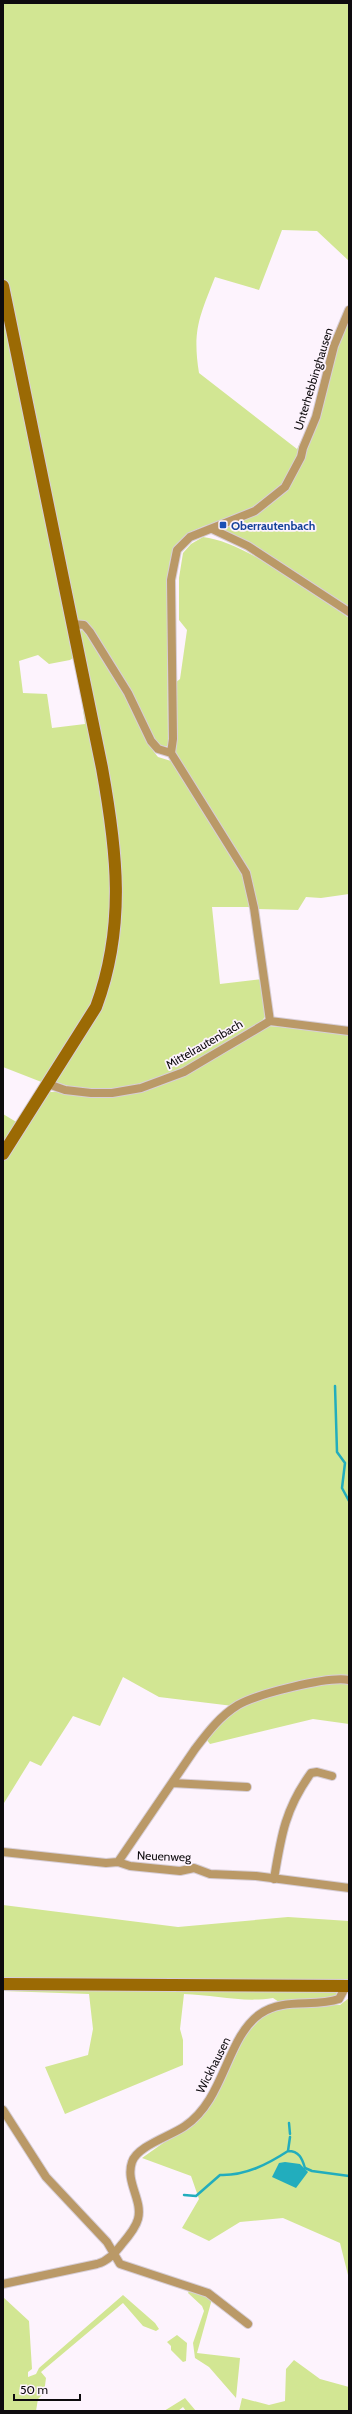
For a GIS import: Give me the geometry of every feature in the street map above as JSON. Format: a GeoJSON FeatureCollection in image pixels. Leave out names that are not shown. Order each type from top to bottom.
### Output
{"type":"FeatureCollection","features":[{"type":"Feature","properties":{"kind":"main road"},"geometry":{"type":"LineString","coordinates":[[3,286],[108,800],[115,853],[117,903],[111,957],[96,1007],[3,1154]]}},
{"type":"Feature","properties":{"kind":"main road"},"geometry":{"type":"LineString","coordinates":[[3,1984],[347,1986]]}},
{"type":"Feature","properties":{"kind":"street","name":"Unterhebbinghausen"},"geometry":{"type":"LineString","coordinates":[[212,529],[255,511],[285,487],[301,457],[302,448],[316,417],[334,346],[349,310]]}},
{"type":"Feature","properties":{"kind":"street"},"geometry":{"type":"LineString","coordinates":[[349,612],[248,546],[212,529],[190,537],[183,542],[174,558],[171,580],[173,740],[171,753],[246,873],[254,908],[270,1021],[349,1031]]}},
{"type":"Feature","properties":{"kind":"street"},"geometry":{"type":"LineString","coordinates":[[73,624],[84,625],[90,632],[128,693],[152,742],[158,749],[171,753]]}},
{"type":"Feature","properties":{"kind":"street","name":"Mittelrautenbach"},"geometry":{"type":"LineString","coordinates":[[48,1084],[65,1090],[91,1092],[112,1092],[141,1088],[184,1072],[270,1021]]}},
{"type":"Feature","properties":{"kind":"street"},"geometry":{"type":"LineString","coordinates":[[118,1862],[208,1732],[219,1720],[238,1705],[255,1698],[316,1682],[349,1680]]}},
{"type":"Feature","properties":{"kind":"street"},"geometry":{"type":"LineString","coordinates":[[274,1879],[284,1822],[306,1780],[311,1773],[317,1772],[332,1776]]}},
{"type":"Feature","properties":{"kind":"street"},"geometry":{"type":"LineString","coordinates":[[172,1783],[247,1787]]}},
{"type":"Feature","properties":{"kind":"street","name":"Neuenweg"},"geometry":{"type":"LineString","coordinates":[[3,1852],[106,1863],[118,1862],[130,1866],[180,1871],[194,1868],[210,1874],[256,1876],[349,1888]]}},
{"type":"Feature","properties":{"kind":"street","name":"Wickhausen"},"geometry":{"type":"LineString","coordinates":[[3,2284],[104,2262],[113,2254],[138,2218],[130,2175],[132,2161],[143,2148],[155,2144],[186,2125],[209,2101],[247,2027],[260,2014],[275,2006],[339,1999],[347,1986]]}},
{"type":"Feature","properties":{"kind":"street"},"geometry":{"type":"LineString","coordinates":[[3,2110],[46,2177],[107,2242],[117,2262],[126,2268],[208,2293],[248,2324]]}},
{"type":"Feature","properties":{"kind":"green space"},"geometry":{"type":"Polygon","coordinates":[[[3,3],[349,3],[349,261],[317,231],[282,230],[259,290],[215,277],[199,323],[196,345],[199,373],[297,449],[314,415],[343,317],[349,305],[349,610],[223,530],[224,528],[262,510],[284,492],[262,504],[215,524],[204,526],[190,533],[178,544],[170,560],[167,589],[168,746],[161,747],[154,740],[115,664],[86,622],[77,620],[76,656],[70,660],[49,664],[38,655],[19,661],[23,693],[47,694],[52,728],[85,724],[79,682],[100,779],[114,884],[101,984],[84,1021],[44,1083],[3,1067],[3,3]]]}},
{"type":"Feature","properties":{"kind":"green space"},"geometry":{"type":"Polygon","coordinates":[[[203,537],[239,548],[258,558],[349,618],[349,894],[321,898],[306,897],[298,910],[257,909],[252,888],[176,754],[175,683],[180,679],[187,630],[179,620],[179,578],[183,553],[191,544],[203,537]]]}},
{"type":"Feature","properties":{"kind":"green space"},"geometry":{"type":"Polygon","coordinates":[[[83,629],[111,667],[154,752],[158,757],[171,761],[180,773],[244,874],[252,907],[212,907],[220,984],[262,979],[266,1015],[262,1021],[183,1070],[156,1082],[112,1089],[92,1090],[74,1088],[56,1082],[109,985],[119,944],[122,906],[122,882],[118,845],[79,632],[83,629]]]}},
{"type":"Feature","properties":{"kind":"green space"},"geometry":{"type":"Polygon","coordinates":[[[269,1026],[349,1033],[349,1678],[233,1706],[159,1697],[123,1677],[100,1726],[73,1716],[41,1766],[30,1761],[4,1803],[3,1114],[18,1123],[50,1092],[142,1090],[269,1026]]]}},
{"type":"Feature","properties":{"kind":"green space"},"geometry":{"type":"Polygon","coordinates":[[[349,1682],[349,1724],[313,1719],[210,1744],[206,1739],[229,1714],[254,1701],[286,1691],[349,1682]]]}},
{"type":"Feature","properties":{"kind":"green space"},"geometry":{"type":"Polygon","coordinates":[[[3,1905],[178,1927],[288,1917],[349,1921],[349,1983],[3,1980],[3,1905]]]}},
{"type":"Feature","properties":{"kind":"green space"},"geometry":{"type":"Polygon","coordinates":[[[3,1987],[334,1990],[337,1994],[331,1998],[279,2002],[273,1998],[251,2000],[184,1994],[180,2029],[183,2040],[183,2065],[65,2114],[45,2067],[88,2055],[93,2029],[89,1994],[3,1991],[3,1987]]]}},
{"type":"Feature","properties":{"kind":"green space"},"geometry":{"type":"Polygon","coordinates":[[[349,1998],[349,2279],[340,2243],[283,2218],[240,2222],[209,2241],[182,2228],[199,2199],[191,2176],[142,2158],[197,2119],[223,2083],[245,2036],[263,2016],[289,2006],[340,2005],[349,1998]]]}},
{"type":"Feature","properties":{"kind":"green space"},"geometry":{"type":"Polygon","coordinates":[[[189,2291],[212,2299],[197,2353],[240,2358],[236,2398],[209,2367],[195,2358],[193,2343],[204,2311],[202,2306],[188,2293],[189,2291]]]}},
{"type":"Feature","properties":{"kind":"green space"},"geometry":{"type":"Polygon","coordinates":[[[123,2295],[155,2323],[159,2329],[156,2331],[143,2326],[123,2303],[41,2372],[46,2378],[44,2393],[38,2399],[36,2411],[3,2411],[3,2297],[29,2321],[32,2369],[28,2372],[28,2377],[36,2374],[39,2368],[123,2295]]]}},
{"type":"Feature","properties":{"kind":"green space"},"geometry":{"type":"Polygon","coordinates":[[[177,2335],[187,2343],[186,2361],[183,2362],[171,2350],[171,2346],[167,2342],[177,2335]]]}},
{"type":"Feature","properties":{"kind":"green space"},"geometry":{"type":"Polygon","coordinates":[[[294,2360],[320,2379],[349,2387],[349,2411],[239,2411],[242,2398],[269,2405],[285,2401],[286,2369],[294,2360]]]}},
{"type":"Feature","properties":{"kind":"green space"},"geometry":{"type":"Polygon","coordinates":[[[185,2398],[196,2411],[186,2411],[183,2407],[178,2411],[164,2411],[185,2398]]]}},
{"type":"Feature","properties":{"kind":"water"},"geometry":{"type":"Polygon","coordinates":[[[285,2162],[300,2164],[308,2172],[296,2188],[272,2177],[279,2163],[285,2162]]]}},
{"type":"Feature","properties":{"kind":"waterway"},"geometry":{"type":"LineString","coordinates":[[335,1386],[337,1452],[345,1463],[342,1488],[349,1501]]}},
{"type":"Feature","properties":{"kind":"waterway"},"geometry":{"type":"LineString","coordinates":[[289,2123],[290,2134]]}},
{"type":"Feature","properties":{"kind":"waterway"},"geometry":{"type":"LineString","coordinates":[[288,2151],[290,2137]]}},
{"type":"Feature","properties":{"kind":"waterway"},"geometry":{"type":"LineString","coordinates":[[184,2195],[196,2196],[220,2175],[238,2174],[256,2168],[288,2151],[295,2152],[301,2158],[305,2168],[312,2171],[349,2176]]}},
{"type":"Feature","properties":{"kind":"place","name":"Oberrautenbach"},"geometry":{"type":"Point","coordinates":[223,525]}}]}
